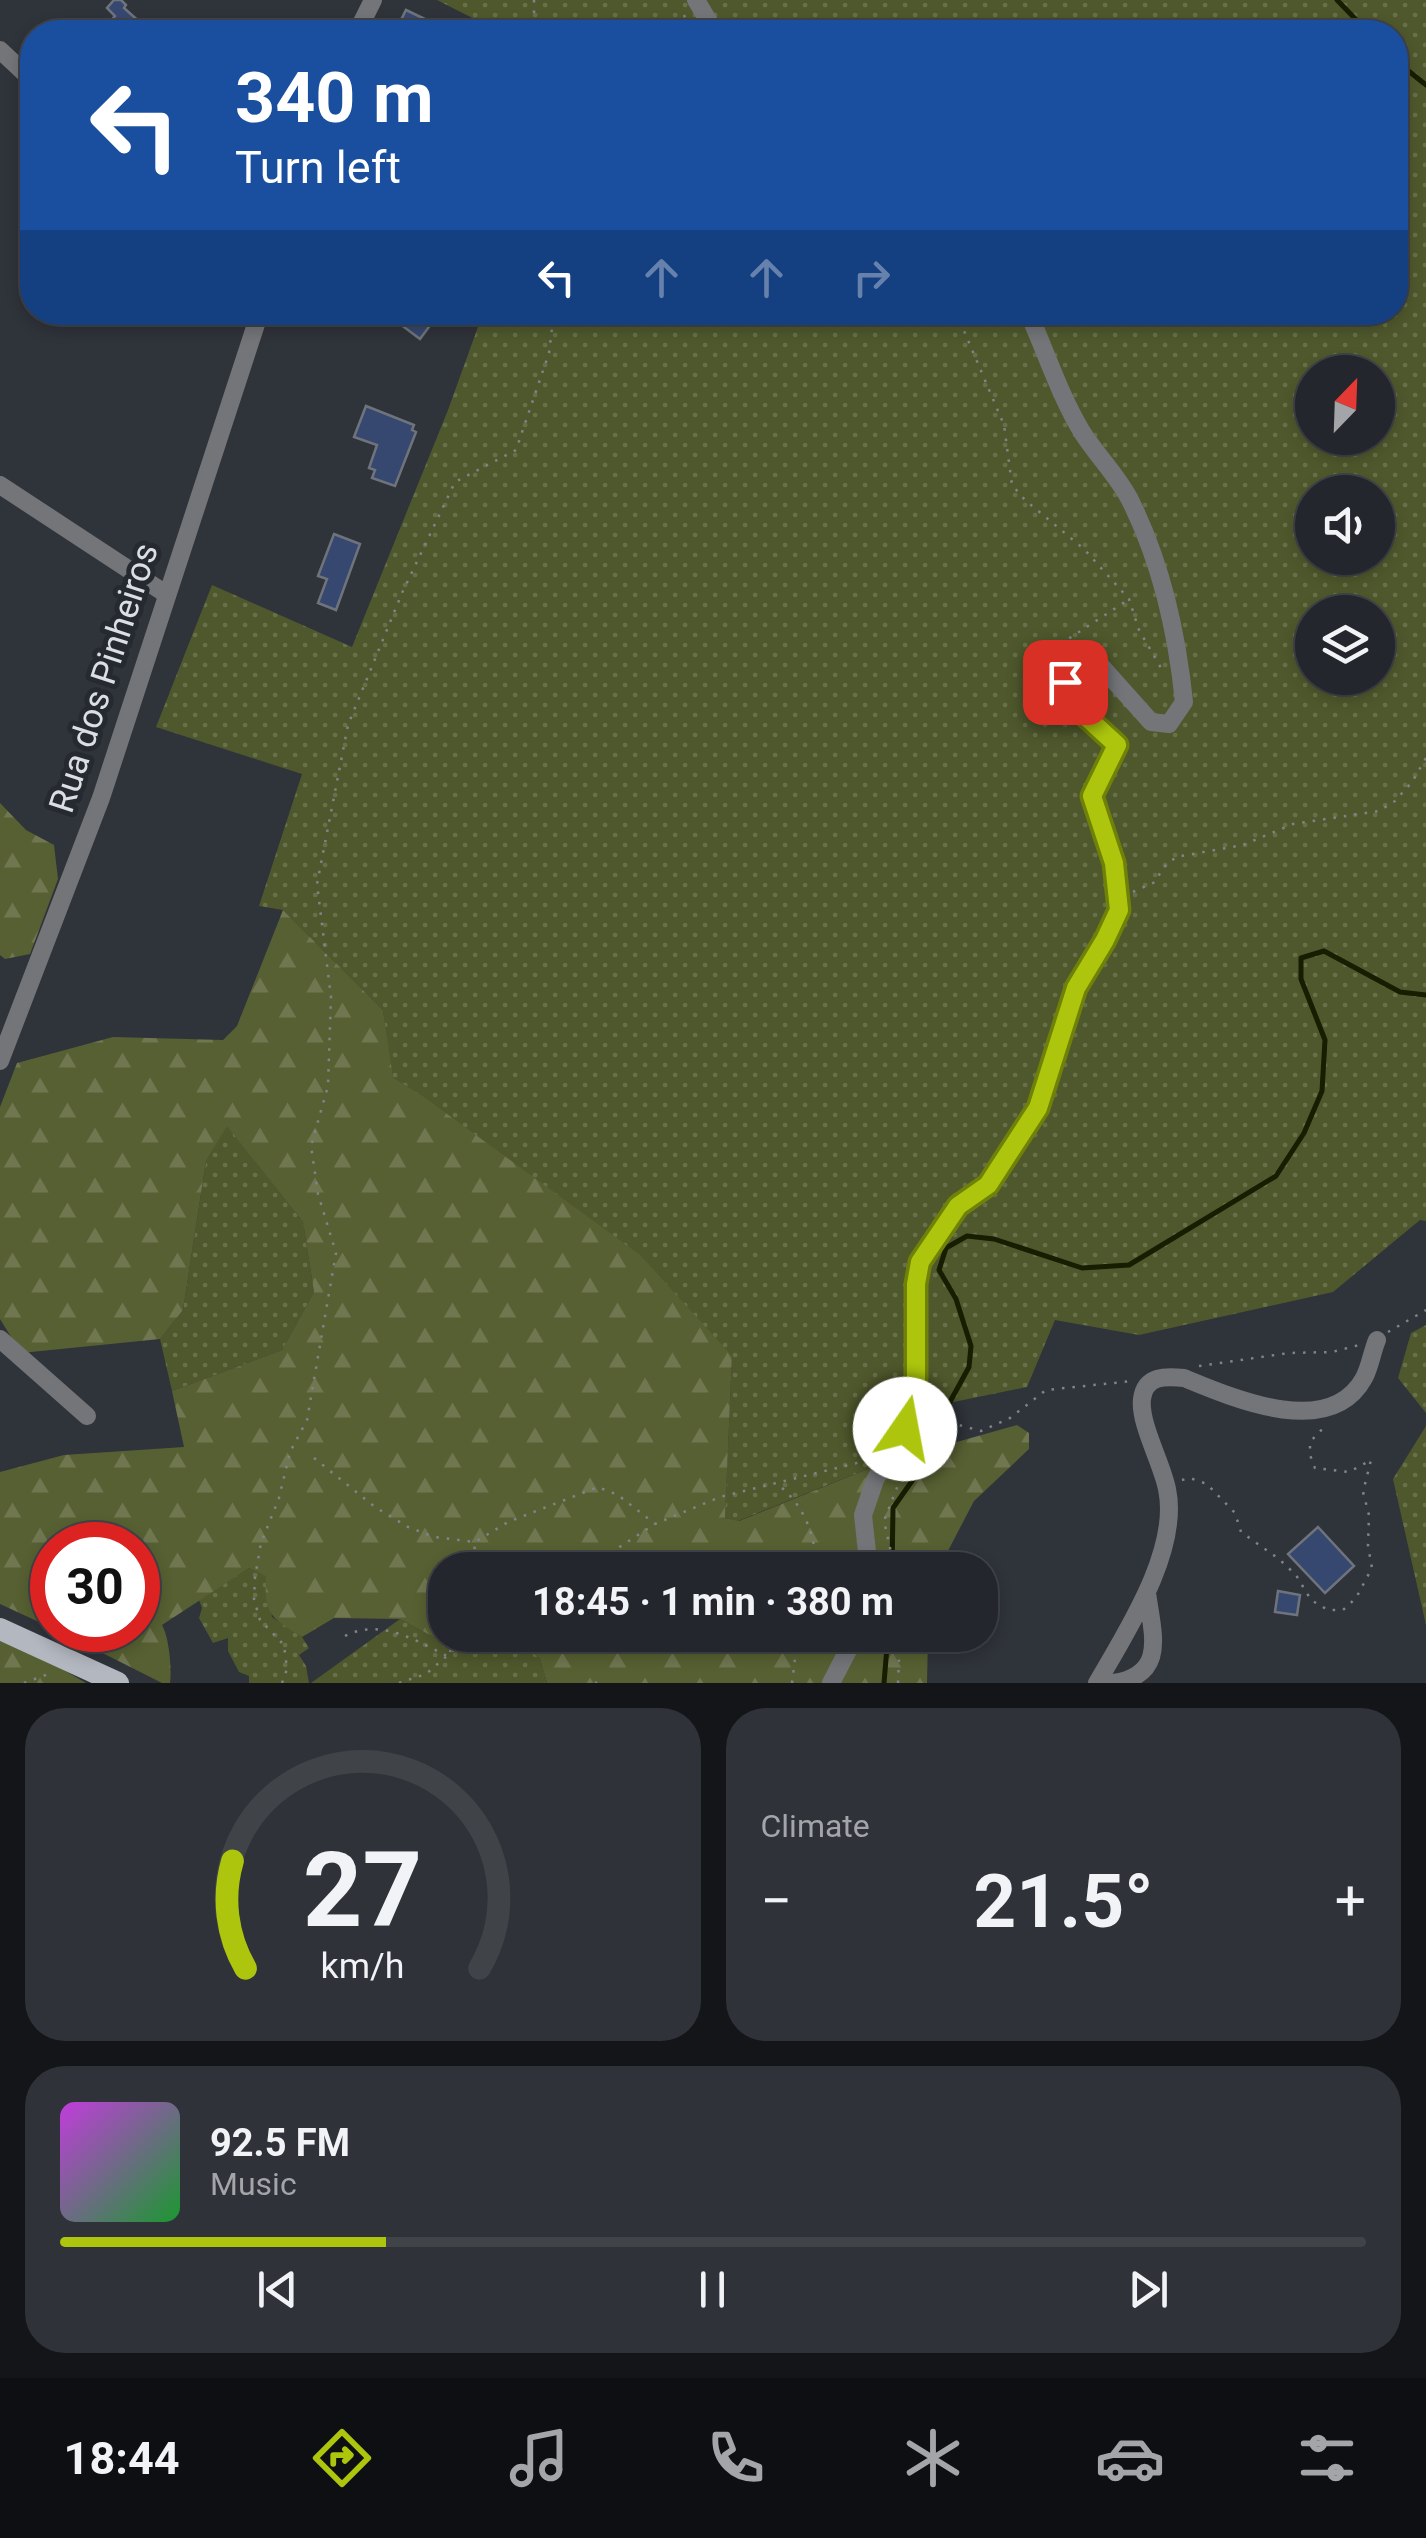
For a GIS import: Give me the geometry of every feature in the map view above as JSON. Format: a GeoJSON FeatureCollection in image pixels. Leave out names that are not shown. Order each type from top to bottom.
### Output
{"type":"FeatureCollection","features":[{"type":"Feature","properties":{"kind":"main road"},"geometry":{"type":"LineString","coordinates":[[0,1629],[118,1683]]}},
{"type":"Feature","properties":{"kind":"street"},"geometry":{"type":"LineString","coordinates":[[0,50],[20,69]]}},
{"type":"Feature","properties":{"kind":"street","name":"Rua dos Pinheiros"},"geometry":{"type":"LineString","coordinates":[[0,1061],[101,798],[256,325]]}},
{"type":"Feature","properties":{"kind":"street"},"geometry":{"type":"LineString","coordinates":[[867,1552],[863,1515],[875,1480],[905,1429],[916,1378],[916,1284],[920,1262],[958,1206],[988,1185],[1038,1108],[1076,988],[1119,910],[1114,863],[1092,796],[1117,745],[1069,701],[1065,682],[1074,660],[1092,656],[1151,722],[1169,724],[1184,702],[1178,641],[1146,537],[1130,498],[1081,430],[1034,325]]}},
{"type":"Feature","properties":{"kind":"street"},"geometry":{"type":"LineString","coordinates":[[0,485],[166,594]]}},
{"type":"Feature","properties":{"kind":"street"},"geometry":{"type":"LineString","coordinates":[[0,1339],[88,1416]]}},
{"type":"Feature","properties":{"kind":"street"},"geometry":{"type":"LineString","coordinates":[[1097,1683],[1146,1591],[1169,1529],[1166,1485],[1143,1416],[1145,1389],[1158,1377],[1184,1378],[1294,1412],[1334,1409],[1363,1380],[1376,1340]]}},
{"type":"Feature","properties":{"kind":"street"},"geometry":{"type":"LineString","coordinates":[[1114,1683],[1132,1680],[1148,1668],[1153,1656],[1146,1591]]}},
{"type":"Feature","properties":{"kind":"street"},"geometry":{"type":"LineString","coordinates":[[831,1683],[847,1652]]}},
{"type":"Feature","properties":{"kind":"path"},"geometry":{"type":"LineString","coordinates":[[282,1683],[288,1669],[284,1645],[260,1620],[254,1599],[255,1577],[260,1544],[279,1498],[290,1452],[307,1420],[336,1253],[318,1194],[311,1146],[328,1086],[331,997],[317,884],[348,725],[402,593],[455,482],[516,450],[550,353],[553,325]]}},
{"type":"Feature","properties":{"kind":"path"},"geometry":{"type":"LineString","coordinates":[[962,325],[1004,425],[1012,485],[1024,500],[1084,548],[1129,599],[1139,630],[1164,673],[1183,691]]}},
{"type":"Feature","properties":{"kind":"path"},"geometry":{"type":"LineString","coordinates":[[1118,897],[1146,888],[1176,857],[1243,845],[1294,824],[1378,810],[1395,801],[1426,758]]}},
{"type":"Feature","properties":{"kind":"path"},"geometry":{"type":"LineString","coordinates":[[1376,1340],[1426,1310]]}},
{"type":"Feature","properties":{"kind":"path"},"geometry":{"type":"LineString","coordinates":[[1166,1485],[1190,1478],[1208,1484],[1235,1513],[1241,1532],[1280,1559],[1296,1575],[1311,1600],[1328,1610],[1342,1610],[1356,1598],[1372,1568],[1369,1515],[1363,1492],[1371,1460],[1349,1472],[1315,1468],[1310,1442],[1327,1424],[1334,1409]]}},
{"type":"Feature","properties":{"kind":"path"},"geometry":{"type":"LineString","coordinates":[[905,1429],[954,1424],[981,1431],[1010,1418]]}},
{"type":"Feature","properties":{"kind":"path"},"geometry":{"type":"LineString","coordinates":[[891,1552],[884,1521],[898,1485],[920,1464],[939,1426]]}},
{"type":"Feature","properties":{"kind":"path"},"geometry":{"type":"LineString","coordinates":[[612,1552],[655,1524],[720,1497],[888,1456]]}},
{"type":"Feature","properties":{"kind":"path"},"geometry":{"type":"LineString","coordinates":[[314,1458],[375,1507],[434,1537],[475,1542],[508,1522],[598,1486],[618,1495],[655,1524]]}},
{"type":"Feature","properties":{"kind":"path"},"geometry":{"type":"LineString","coordinates":[[782,1488],[798,1505],[816,1552]]}},
{"type":"Feature","properties":{"kind":"path"},"geometry":{"type":"LineString","coordinates":[[474,1552],[475,1542]]}},
{"type":"Feature","properties":{"kind":"path"},"geometry":{"type":"LineString","coordinates":[[345,1636],[375,1628],[448,1655]]}},
{"type":"Feature","properties":{"kind":"path"},"geometry":{"type":"LineString","coordinates":[[399,1683],[426,1674],[451,1652]]}},
{"type":"Feature","properties":{"kind":"path"},"geometry":{"type":"LineString","coordinates":[[792,1683],[796,1652]]}},
{"type":"Feature","properties":{"kind":"path"},"geometry":{"type":"LineString","coordinates":[[898,1683],[899,1652]]}},
{"type":"Feature","properties":{"kind":"green space"},"geometry":{"type":"Polygon","coordinates":[[[437,0],[1426,0],[1426,1221],[1420,1220],[1333,1292],[1139,1335],[1055,1320],[1027,1387],[934,1406],[923,1439],[895,1458],[738,1521],[725,1518],[732,1356],[417,1092],[392,1078],[383,1010],[283,910],[259,906],[302,774],[156,727],[212,585],[352,647],[479,325],[1408,325],[1408,20],[476,20],[437,0]]]}},
{"type":"Feature","properties":{"kind":"green space"},"geometry":{"type":"Polygon","coordinates":[[[0,803],[26,830],[54,845],[58,879],[30,954],[5,959],[0,955],[0,803]]]}},
{"type":"Feature","properties":{"kind":"green space"},"geometry":{"type":"Polygon","coordinates":[[[283,910],[383,1010],[393,1078],[640,1255],[732,1356],[725,1518],[739,1521],[895,1458],[923,1439],[939,1447],[1017,1425],[1029,1433],[1029,1449],[974,1501],[947,1552],[428,1552],[428,1634],[400,1619],[334,1618],[302,1637],[271,1613],[266,1599],[266,1576],[249,1568],[162,1625],[168,1645],[170,1683],[162,1683],[101,1652],[160,1652],[160,1522],[30,1522],[30,1618],[0,1604],[0,1472],[64,1455],[184,1447],[172,1391],[282,1350],[314,1292],[303,1222],[227,1126],[206,1161],[183,1310],[160,1339],[21,1353],[0,1319],[0,1107],[17,1063],[113,1037],[223,1040],[237,1026],[283,910]]]}},
{"type":"Feature","properties":{"kind":"green space"},"geometry":{"type":"Polygon","coordinates":[[[227,1125],[303,1222],[314,1292],[282,1350],[172,1391],[160,1339],[183,1310],[206,1161],[227,1125]]]}},
{"type":"Feature","properties":{"kind":"green space"},"geometry":{"type":"Polygon","coordinates":[[[1426,1325],[1426,1413],[1398,1378],[1411,1333],[1426,1325]]]}},
{"type":"Feature","properties":{"kind":"green space"},"geometry":{"type":"Polygon","coordinates":[[[1426,1426],[1426,1625],[1393,1479],[1426,1426]]]}},
{"type":"Feature","properties":{"kind":"green space"},"geometry":{"type":"Polygon","coordinates":[[[249,1568],[266,1575],[272,1617],[302,1637],[309,1648],[299,1655],[309,1683],[249,1683],[249,1676],[239,1672],[228,1651],[228,1638],[213,1643],[199,1618],[199,1600],[249,1568]]]}},
{"type":"Feature","properties":{"kind":"green space"},"geometry":{"type":"Polygon","coordinates":[[[400,1619],[428,1634],[428,1652],[533,1652],[540,1659],[547,1683],[311,1683],[400,1619]]]}},
{"type":"Feature","properties":{"kind":"green space"},"geometry":{"type":"Polygon","coordinates":[[[0,1641],[52,1663],[86,1683],[0,1683],[0,1641]]]}},
{"type":"Feature","properties":{"kind":"green space"},"geometry":{"type":"Polygon","coordinates":[[[533,1652],[928,1652],[927,1683],[547,1683],[540,1659],[533,1652]]]}},
{"type":"Feature","properties":{"kind":"building"},"geometry":{"type":"Polygon","coordinates":[[[114,0],[121,0],[138,20],[111,20],[115,16],[107,8],[114,0]]]}},
{"type":"Feature","properties":{"kind":"building"},"geometry":{"type":"Polygon","coordinates":[[[406,10],[427,20],[401,20],[406,10]]]}},
{"type":"Feature","properties":{"kind":"building"},"geometry":{"type":"Polygon","coordinates":[[[401,325],[430,325],[420,339],[401,325]]]}},
{"type":"Feature","properties":{"kind":"building"},"geometry":{"type":"Polygon","coordinates":[[[366,406],[414,425],[412,430],[416,432],[395,486],[372,478],[375,470],[369,468],[377,445],[354,437],[366,406]]]}},
{"type":"Feature","properties":{"kind":"building"},"geometry":{"type":"Polygon","coordinates":[[[334,534],[360,544],[336,610],[318,603],[327,579],[318,576],[334,534]]]}},
{"type":"Feature","properties":{"kind":"building"},"geometry":{"type":"Polygon","coordinates":[[[1318,1527],[1354,1566],[1325,1593],[1288,1554],[1318,1527]]]}},
{"type":"Feature","properties":{"kind":"building"},"geometry":{"type":"Polygon","coordinates":[[[1278,1591],[1300,1595],[1297,1615],[1275,1612],[1278,1591]]]}},
{"type":"Feature","properties":{"kind":"waterway"},"geometry":{"type":"LineString","coordinates":[[1337,0],[1356,20]]}},
{"type":"Feature","properties":{"kind":"waterway"},"geometry":{"type":"LineString","coordinates":[[1408,70],[1426,85]]}},
{"type":"Feature","properties":{"kind":"waterway"},"geometry":{"type":"LineString","coordinates":[[892,1552],[893,1508],[919,1471],[969,1367],[971,1346],[956,1299],[939,1270],[946,1248],[967,1236],[994,1239],[1082,1268],[1129,1265],[1276,1176],[1304,1133],[1322,1091],[1325,1040],[1301,979],[1301,958],[1324,951],[1400,992],[1426,995]]}},
{"type":"Feature","properties":{"kind":"waterway"},"geometry":{"type":"LineString","coordinates":[[884,1683],[887,1652]]}},
{"type":"Feature","properties":{"kind":"route"},"geometry":{"type":"LineString","coordinates":[[905,1429],[916,1378],[916,1284],[920,1262],[958,1206],[988,1185],[1038,1108],[1076,988],[1119,910],[1114,863],[1092,796],[1117,745],[1069,701],[1065,682]]}}]}
